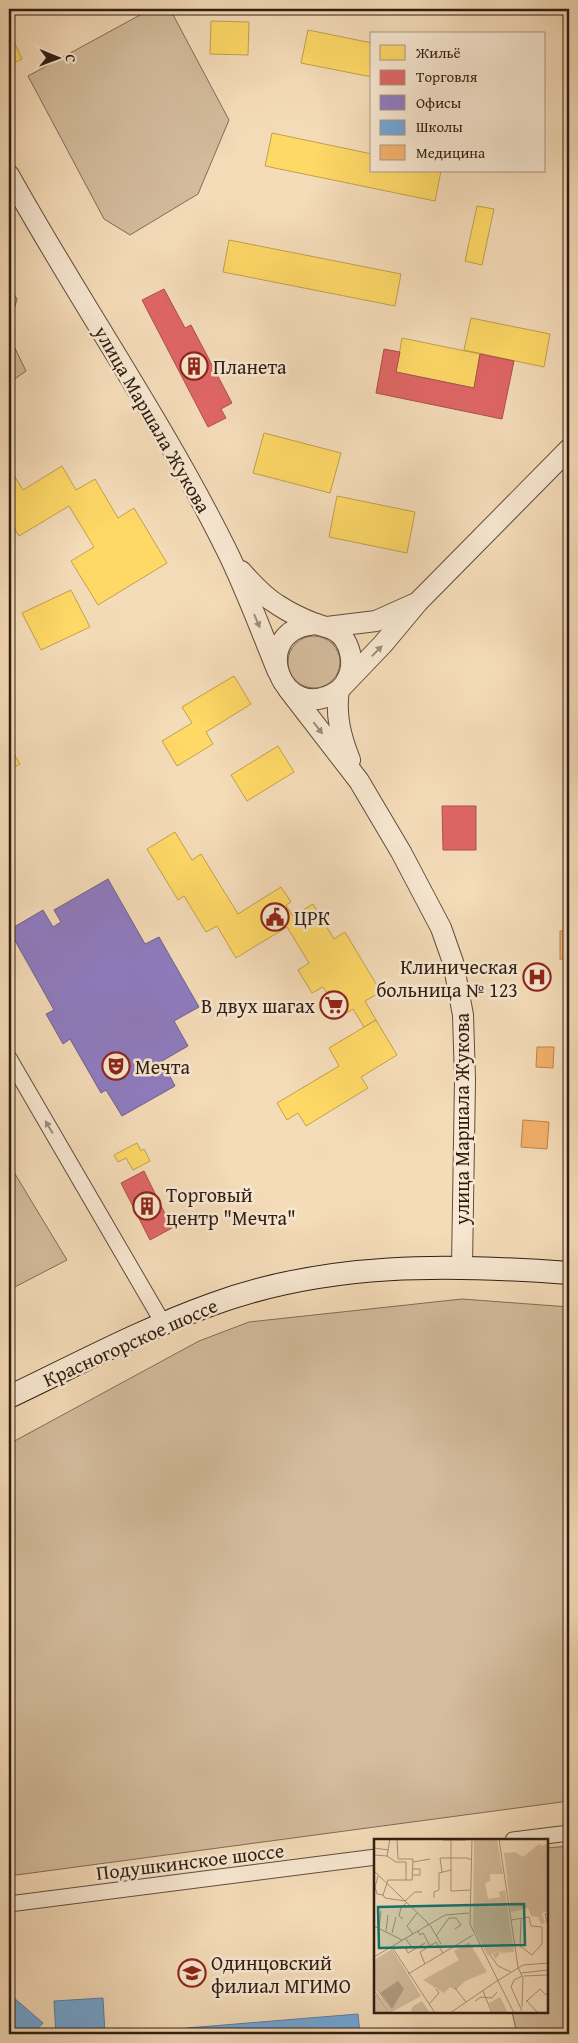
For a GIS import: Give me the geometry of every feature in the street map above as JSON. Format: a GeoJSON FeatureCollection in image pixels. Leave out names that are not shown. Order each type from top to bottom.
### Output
{"type":"FeatureCollection","features":[{"type":"Feature","properties":{"kind":"main road","name":"Красногорское шоссе"},"geometry":{"type":"LineString","coordinates":[[9,1396],[163,1323],[214,1303],[306,1279],[342,1272],[462,1266],[569,1273]]}},
{"type":"Feature","properties":{"kind":"street","name":"улица Маршала Жукова"},"geometry":{"type":"LineString","coordinates":[[11,183],[99,325],[188,478],[231,560],[278,672]]}},
{"type":"Feature","properties":{"kind":"street"},"geometry":{"type":"LineString","coordinates":[[418,602],[376,620],[297,628],[285,638],[278,651],[278,672],[288,689],[296,695],[314,700],[332,695],[383,644],[418,602],[569,449]]}},
{"type":"Feature","properties":{"kind":"street"},"geometry":{"type":"LineString","coordinates":[[231,560],[258,590],[276,605],[297,616],[336,631],[349,648],[351,668],[341,688],[338,706],[340,728],[359,781]]}},
{"type":"Feature","properties":{"kind":"street","name":"улица Маршала Жукова"},"geometry":{"type":"LineString","coordinates":[[288,689],[359,781],[441,928],[452,962],[463,1016],[465,1079],[462,1266]]}},
{"type":"Feature","properties":{"kind":"street"},"geometry":{"type":"LineString","coordinates":[[9,1058],[163,1323]]}},
{"type":"Feature","properties":{"kind":"street"},"geometry":{"type":"LineString","coordinates":[[521,1839],[569,1833]]}},
{"type":"Feature","properties":{"kind":"street","name":"Подушкинское шоссе"},"geometry":{"type":"LineString","coordinates":[[9,1904],[374,1858]]}},
{"type":"Feature","properties":{"kind":"shaded area"},"geometry":{"type":"Polygon","coordinates":[[[151,9],[170,9],[229,120],[198,194],[130,235],[104,219],[28,76],[151,9]]]}},
{"type":"Feature","properties":{"kind":"shaded area"},"geometry":{"type":"Polygon","coordinates":[[[9,285],[17,299],[9,327],[9,285]]]}},
{"type":"Feature","properties":{"kind":"shaded area"},"geometry":{"type":"Polygon","coordinates":[[[9,336],[26,371],[9,383],[9,336]]]}},
{"type":"Feature","properties":{"kind":"shaded area"},"geometry":{"type":"Polygon","coordinates":[[[309,636],[319,636],[329,640],[336,647],[340,662],[336,677],[329,684],[319,688],[309,688],[299,684],[292,677],[288,667],[288,657],[292,647],[299,640],[309,636]]]}},
{"type":"Feature","properties":{"kind":"shaded area"},"geometry":{"type":"Polygon","coordinates":[[[9,1164],[67,1260],[9,1290],[9,1164]]]}},
{"type":"Feature","properties":{"kind":"shaded area"},"geometry":{"type":"Polygon","coordinates":[[[462,1299],[569,1307],[569,1801],[9,1876],[9,1444],[199,1341],[249,1322],[462,1299]]]}},
{"type":"Feature","properties":{"kind":"shaded area"},"geometry":{"type":"Polygon","coordinates":[[[569,1846],[569,2034],[517,2034],[512,2013],[548,2013],[548,1848],[569,1846]]]}},
{"type":"Feature","properties":{"kind":"building: Жильё"},"geometry":{"type":"Polygon","coordinates":[[[211,21],[249,22],[248,55],[210,54],[211,21]]]}},
{"type":"Feature","properties":{"kind":"building: Жильё"},"geometry":{"type":"Polygon","coordinates":[[[308,30],[370,43],[370,77],[301,63],[308,30]]]}},
{"type":"Feature","properties":{"kind":"building: Жильё"},"geometry":{"type":"Polygon","coordinates":[[[9,31],[22,59],[9,65],[9,31]]]}},
{"type":"Feature","properties":{"kind":"building: Жильё"},"geometry":{"type":"Polygon","coordinates":[[[272,133],[370,154],[370,172],[441,172],[435,201],[265,166],[272,133]]]}},
{"type":"Feature","properties":{"kind":"building: Жильё"},"geometry":{"type":"Polygon","coordinates":[[[477,206],[494,209],[482,265],[465,261],[477,206]]]}},
{"type":"Feature","properties":{"kind":"building: Жильё"},"geometry":{"type":"Polygon","coordinates":[[[229,240],[401,274],[395,306],[223,272],[229,240]]]}},
{"type":"Feature","properties":{"kind":"building: Жильё"},"geometry":{"type":"Polygon","coordinates":[[[471,318],[550,334],[544,367],[464,350],[471,318]]]}},
{"type":"Feature","properties":{"kind":"building: Жильё"},"geometry":{"type":"Polygon","coordinates":[[[402,338],[480,354],[474,388],[396,372],[402,338]]]}},
{"type":"Feature","properties":{"kind":"building: Жильё"},"geometry":{"type":"Polygon","coordinates":[[[264,433],[341,453],[330,493],[253,473],[264,433]]]}},
{"type":"Feature","properties":{"kind":"building: Жильё"},"geometry":{"type":"Polygon","coordinates":[[[62,466],[76,490],[95,479],[118,518],[134,508],[167,563],[98,605],[71,561],[94,547],[69,506],[19,536],[9,519],[9,467],[23,490],[62,466]]]}},
{"type":"Feature","properties":{"kind":"building: Жильё"},"geometry":{"type":"Polygon","coordinates":[[[337,496],[415,512],[407,553],[329,537],[337,496]]]}},
{"type":"Feature","properties":{"kind":"building: Жильё"},"geometry":{"type":"Polygon","coordinates":[[[71,590],[90,627],[41,650],[22,613],[71,590]]]}},
{"type":"Feature","properties":{"kind":"building: Жильё"},"geometry":{"type":"Polygon","coordinates":[[[234,676],[251,704],[206,732],[213,744],[177,766],[162,741],[192,723],[182,707],[234,676]]]}},
{"type":"Feature","properties":{"kind":"building: Жильё"},"geometry":{"type":"Polygon","coordinates":[[[9,746],[20,764],[9,770],[9,746]]]}},
{"type":"Feature","properties":{"kind":"building: Жильё"},"geometry":{"type":"Polygon","coordinates":[[[278,746],[294,772],[247,801],[231,775],[278,746]]]}},
{"type":"Feature","properties":{"kind":"building: Жильё"},"geometry":{"type":"Polygon","coordinates":[[[175,832],[192,860],[201,854],[238,914],[281,887],[291,902],[286,905],[293,916],[313,904],[334,939],[345,932],[381,992],[365,1001],[376,1020],[364,1027],[353,1009],[341,1016],[323,987],[312,993],[298,970],[309,963],[287,927],[236,958],[217,926],[206,932],[184,896],[178,900],[147,849],[175,832]]]}},
{"type":"Feature","properties":{"kind":"building: Жильё"},"geometry":{"type":"Polygon","coordinates":[[[376,1020],[397,1055],[361,1077],[368,1088],[306,1126],[298,1113],[287,1120],[277,1103],[339,1066],[329,1048],[376,1020]]]}},
{"type":"Feature","properties":{"kind":"building: Жильё"},"geometry":{"type":"Polygon","coordinates":[[[137,1143],[141,1151],[144,1149],[150,1161],[133,1170],[126,1158],[118,1162],[114,1155],[137,1143]]]}},
{"type":"Feature","properties":{"kind":"building: Торговля","name":"Планета"},"geometry":{"type":"Polygon","coordinates":[[[164,289],[185,328],[191,325],[232,403],[221,409],[226,418],[208,427],[142,300],[164,289]]]}},
{"type":"Feature","properties":{"kind":"building: Торговля"},"geometry":{"type":"Polygon","coordinates":[[[384,349],[400,352],[396,372],[474,388],[480,354],[514,361],[502,419],[376,393],[384,349]]]}},
{"type":"Feature","properties":{"kind":"building: Торговля"},"geometry":{"type":"Polygon","coordinates":[[[569,678],[569,738],[568,738],[569,678]]]}},
{"type":"Feature","properties":{"kind":"building: Торговля"},"geometry":{"type":"Polygon","coordinates":[[[442,806],[476,806],[476,850],[443,850],[442,806]]]}},
{"type":"Feature","properties":{"kind":"building: Торговля","name":"Торговый центр \"Мечта\""},"geometry":{"type":"Polygon","coordinates":[[[144,1171],[172,1228],[150,1240],[121,1183],[144,1171]]]}},
{"type":"Feature","properties":{"kind":"building: Офисы"},"geometry":{"type":"Polygon","coordinates":[[[108,879],[145,944],[159,937],[199,1007],[174,1021],[188,1046],[162,1061],[175,1086],[122,1116],[106,1090],[101,1093],[70,1039],[63,1044],[46,1014],[54,1010],[9,930],[43,910],[53,927],[61,922],[54,910],[108,879]]]}},
{"type":"Feature","properties":{"kind":"building: Школы"},"geometry":{"type":"Polygon","coordinates":[[[13,1997],[43,2023],[33,2034],[9,2034],[9,2001],[13,1997]]]}},
{"type":"Feature","properties":{"kind":"building: Школы"},"geometry":{"type":"Polygon","coordinates":[[[103,1998],[105,2034],[56,2034],[54,2001],[103,1998]]]}},
{"type":"Feature","properties":{"kind":"building: Школы"},"geometry":{"type":"Polygon","coordinates":[[[358,2014],[360,2034],[187,2034],[187,2028],[358,2014]]]}},
{"type":"Feature","properties":{"kind":"building: Медицина"},"geometry":{"type":"Polygon","coordinates":[[[560,931],[569,931],[569,959],[560,959],[560,931]]]}},
{"type":"Feature","properties":{"kind":"building: Медицина"},"geometry":{"type":"Polygon","coordinates":[[[537,1047],[554,1047],[553,1068],[536,1067],[537,1047]]]}},
{"type":"Feature","properties":{"kind":"building: Медицина"},"geometry":{"type":"Polygon","coordinates":[[[523,1120],[549,1122],[547,1149],[521,1147],[523,1120]]]}},
{"type":"Feature","properties":{"kind":"place","name":"Планета"},"geometry":{"type":"Point","coordinates":[194,366]}},
{"type":"Feature","properties":{"kind":"place","name":"ЦРК"},"geometry":{"type":"Point","coordinates":[275,917]}},
{"type":"Feature","properties":{"kind":"place","name":"Клиническая больница № 123"},"geometry":{"type":"Point","coordinates":[537,977]}},
{"type":"Feature","properties":{"kind":"place","name":"В двух шагах"},"geometry":{"type":"Point","coordinates":[334,1005]}},
{"type":"Feature","properties":{"kind":"place","name":"Мечта"},"geometry":{"type":"Point","coordinates":[116,1066]}},
{"type":"Feature","properties":{"kind":"place","name":"Торговый центр \"Мечта\""},"geometry":{"type":"Point","coordinates":[147,1206]}},
{"type":"Feature","properties":{"kind":"place","name":"Одинцовский филиал МГИМО"},"geometry":{"type":"Point","coordinates":[192,1973]}}]}
